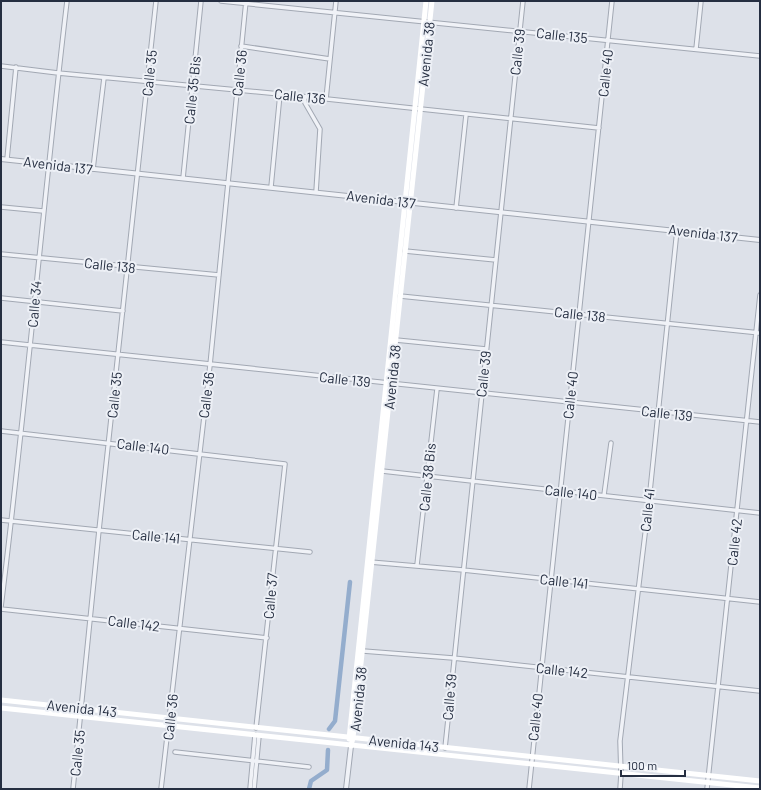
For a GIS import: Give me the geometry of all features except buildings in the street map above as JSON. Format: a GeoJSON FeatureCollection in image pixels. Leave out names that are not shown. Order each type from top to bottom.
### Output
{"type":"FeatureCollection","features":[{"type":"Feature","properties":{"kind":"main road","name":"Avenida 38"},"geometry":{"type":"LineString","coordinates":[[351,746],[388,383],[408,202],[421,110],[427,21],[426,1]]}},
{"type":"Feature","properties":{"kind":"main road","name":"Avenida 38"},"geometry":{"type":"LineString","coordinates":[[351,738],[363,651],[370,562],[382,472],[388,383],[396,340],[405,251],[414,109],[427,21],[432,1]]}},
{"type":"Feature","properties":{"kind":"main road","name":"Avenida 143"},"geometry":{"type":"LineString","coordinates":[[1,700],[170,717],[256,728],[531,758],[760,781]]}},
{"type":"Feature","properties":{"kind":"main road","name":"Avenida 143"},"geometry":{"type":"LineString","coordinates":[[1,708],[760,788]]}},
{"type":"Feature","properties":{"kind":"street","name":"Calle 34"},"geometry":{"type":"LineString","coordinates":[[1,608],[12,521],[38,258],[67,1]]}},
{"type":"Feature","properties":{"kind":"street","name":"Calle 35"},"geometry":{"type":"LineString","coordinates":[[73,789],[81,717],[80,708],[139,174],[156,1]]}},
{"type":"Feature","properties":{"kind":"street","name":"Calle 35 Bis"},"geometry":{"type":"LineString","coordinates":[[183,178],[201,1]]}},
{"type":"Feature","properties":{"kind":"street","name":"Calle 135"},"geometry":{"type":"LineString","coordinates":[[221,1],[246,2],[760,56]]}},
{"type":"Feature","properties":{"kind":"street"},"geometry":{"type":"LineString","coordinates":[[326,99],[336,1]]}},
{"type":"Feature","properties":{"kind":"street","name":"Calle 39"},"geometry":{"type":"LineString","coordinates":[[445,748],[462,570],[502,213],[510,120],[523,1]]}},
{"type":"Feature","properties":{"kind":"street","name":"Calle 40"},"geometry":{"type":"LineString","coordinates":[[529,789],[531,758],[612,1]]}},
{"type":"Feature","properties":{"kind":"street"},"geometry":{"type":"LineString","coordinates":[[696,49],[701,1]]}},
{"type":"Feature","properties":{"kind":"street","name":"Calle 36"},"geometry":{"type":"LineString","coordinates":[[161,789],[210,365],[246,2]]}},
{"type":"Feature","properties":{"kind":"street"},"geometry":{"type":"LineString","coordinates":[[241,46],[330,59]]}},
{"type":"Feature","properties":{"kind":"street","name":"Calle 136"},"geometry":{"type":"LineString","coordinates":[[1,66],[104,78],[280,94],[510,120],[599,128]]}},
{"type":"Feature","properties":{"kind":"street"},"geometry":{"type":"LineString","coordinates":[[7,159],[16,67]]}},
{"type":"Feature","properties":{"kind":"street"},"geometry":{"type":"LineString","coordinates":[[94,169],[104,78]]}},
{"type":"Feature","properties":{"kind":"street"},"geometry":{"type":"LineString","coordinates":[[271,187],[280,94]]}},
{"type":"Feature","properties":{"kind":"street"},"geometry":{"type":"LineString","coordinates":[[304,97],[305,103],[320,129],[316,192]]}},
{"type":"Feature","properties":{"kind":"street"},"geometry":{"type":"LineString","coordinates":[[456,208],[466,115]]}},
{"type":"Feature","properties":{"kind":"street","name":"Avenida 137"},"geometry":{"type":"LineString","coordinates":[[1,159],[228,182],[760,240]]}},
{"type":"Feature","properties":{"kind":"street"},"geometry":{"type":"LineString","coordinates":[[1,207],[43,211]]}},
{"type":"Feature","properties":{"kind":"street","name":"Calle 41"},"geometry":{"type":"LineString","coordinates":[[620,789],[620,741],[649,501],[677,230]]}},
{"type":"Feature","properties":{"kind":"street"},"geometry":{"type":"LineString","coordinates":[[405,251],[496,260]]}},
{"type":"Feature","properties":{"kind":"street","name":"Calle 138"},"geometry":{"type":"LineString","coordinates":[[1,254],[219,275]]}},
{"type":"Feature","properties":{"kind":"street","name":"Calle 42"},"geometry":{"type":"LineString","coordinates":[[707,789],[738,510],[746,421],[758,333],[760,295]]}},
{"type":"Feature","properties":{"kind":"street","name":"Calle 138"},"geometry":{"type":"LineString","coordinates":[[400,296],[758,333]]}},
{"type":"Feature","properties":{"kind":"street"},"geometry":{"type":"LineString","coordinates":[[1,298],[123,311]]}},
{"type":"Feature","properties":{"kind":"street"},"geometry":{"type":"LineString","coordinates":[[396,340],[486,349]]}},
{"type":"Feature","properties":{"kind":"street","name":"Calle 139"},"geometry":{"type":"LineString","coordinates":[[1,342],[481,394],[760,422]]}},
{"type":"Feature","properties":{"kind":"street","name":"Calle 38 Bis"},"geometry":{"type":"LineString","coordinates":[[417,565],[437,389]]}},
{"type":"Feature","properties":{"kind":"street","name":"Calle 140"},"geometry":{"type":"LineString","coordinates":[[1,431],[109,442],[285,464]]}},
{"type":"Feature","properties":{"kind":"street"},"geometry":{"type":"LineString","coordinates":[[604,495],[611,443]]}},
{"type":"Feature","properties":{"kind":"street","name":"Calle 37"},"geometry":{"type":"LineString","coordinates":[[256,728],[267,638],[274,548],[285,464]]}},
{"type":"Feature","properties":{"kind":"street","name":"Calle 140"},"geometry":{"type":"LineString","coordinates":[[382,472],[560,490],[760,513]]}},
{"type":"Feature","properties":{"kind":"street","name":"Calle 141"},"geometry":{"type":"LineString","coordinates":[[1,520],[310,552]]}},
{"type":"Feature","properties":{"kind":"street","name":"Calle 141"},"geometry":{"type":"LineString","coordinates":[[370,562],[417,565],[760,602]]}},
{"type":"Feature","properties":{"kind":"street","name":"Calle 142"},"geometry":{"type":"LineString","coordinates":[[1,608],[267,638]]}},
{"type":"Feature","properties":{"kind":"street","name":"Calle 142"},"geometry":{"type":"LineString","coordinates":[[363,651],[453,658],[760,691]]}},
{"type":"Feature","properties":{"kind":"street"},"geometry":{"type":"LineString","coordinates":[[254,789],[257,736]]}},
{"type":"Feature","properties":{"kind":"street"},"geometry":{"type":"LineString","coordinates":[[346,789],[351,746]]}},
{"type":"Feature","properties":{"kind":"street"},"geometry":{"type":"LineString","coordinates":[[175,752],[309,767]]}},
{"type":"Feature","properties":{"kind":"street"},"geometry":{"type":"LineString","coordinates":[[250,789],[255,760]]}},
{"type":"Feature","properties":{"kind":"waterway"},"geometry":{"type":"LineString","coordinates":[[329,729],[335,721],[350,582]]}},
{"type":"Feature","properties":{"kind":"waterway"},"geometry":{"type":"LineString","coordinates":[[309,789],[311,781],[327,770],[328,750]]}}]}
